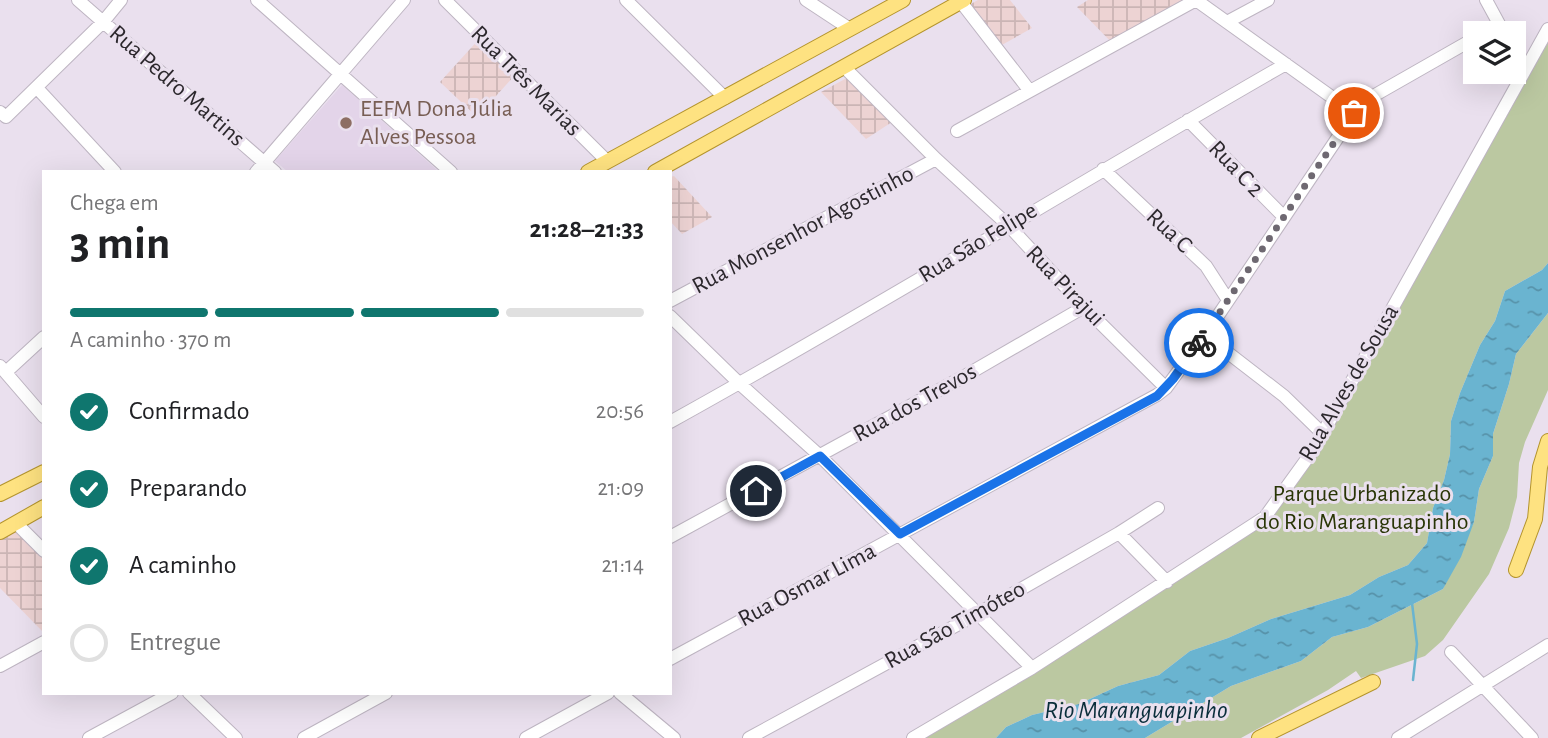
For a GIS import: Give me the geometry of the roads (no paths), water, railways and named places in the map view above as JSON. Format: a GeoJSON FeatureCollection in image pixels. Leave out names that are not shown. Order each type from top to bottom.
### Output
{"type":"FeatureCollection","features":[{"type":"Feature","properties":{"kind":"main road"},"geometry":{"type":"LineString","coordinates":[[591,170],[902,0]]}},
{"type":"Feature","properties":{"kind":"main road"},"geometry":{"type":"LineString","coordinates":[[658,170],[962,1]]}},
{"type":"Feature","properties":{"kind":"main road"},"geometry":{"type":"LineString","coordinates":[[1516,570],[1535,519],[1548,441]]}},
{"type":"Feature","properties":{"kind":"main road"},"geometry":{"type":"LineString","coordinates":[[0,494],[42,473]]}},
{"type":"Feature","properties":{"kind":"main road"},"geometry":{"type":"LineString","coordinates":[[0,532],[42,508]]}},
{"type":"Feature","properties":{"kind":"main road"},"geometry":{"type":"LineString","coordinates":[[1259,738],[1373,682]]}},
{"type":"Feature","properties":{"kind":"street","name":"Rua Pedro Martins"},"geometry":{"type":"LineString","coordinates":[[78,0],[260,167]]}},
{"type":"Feature","properties":{"kind":"street"},"geometry":{"type":"LineString","coordinates":[[2,117],[37,88],[103,22],[121,0]]}},
{"type":"Feature","properties":{"kind":"street"},"geometry":{"type":"LineString","coordinates":[[257,0],[449,170]]}},
{"type":"Feature","properties":{"kind":"street"},"geometry":{"type":"LineString","coordinates":[[260,167],[404,0]]}},
{"type":"Feature","properties":{"kind":"street","name":"Rua Três Marias"},"geometry":{"type":"LineString","coordinates":[[445,0],[607,161]]}},
{"type":"Feature","properties":{"kind":"street"},"geometry":{"type":"LineString","coordinates":[[626,0],[724,98]]}},
{"type":"Feature","properties":{"kind":"street"},"geometry":{"type":"LineString","coordinates":[[806,0],[850,29]]}},
{"type":"Feature","properties":{"kind":"street"},"geometry":{"type":"LineString","coordinates":[[957,131],[1196,0],[1354,113]]}},
{"type":"Feature","properties":{"kind":"street"},"geometry":{"type":"LineString","coordinates":[[1227,22],[1268,0]]}},
{"type":"Feature","properties":{"kind":"street"},"geometry":{"type":"LineString","coordinates":[[1486,0],[1497,21]]}},
{"type":"Feature","properties":{"kind":"street"},"geometry":{"type":"LineString","coordinates":[[962,1],[1029,90]]}},
{"type":"Feature","properties":{"kind":"street","name":"Rua Alves de Sousa"},"geometry":{"type":"LineString","coordinates":[[1526,68],[1548,29]]}},
{"type":"Feature","properties":{"kind":"street","name":"Rua Osmar Lima"},"geometry":{"type":"LineString","coordinates":[[672,658],[1157,396],[1166,388],[1205,335],[1361,103],[1463,45]]}},
{"type":"Feature","properties":{"kind":"street","name":"Rua São Felipe"},"geometry":{"type":"LineString","coordinates":[[672,421],[740,384],[1103,169],[1286,65]]}},
{"type":"Feature","properties":{"kind":"street","name":"Rua Pirajui"},"geometry":{"type":"LineString","coordinates":[[844,67],[936,159],[1009,226],[1084,307],[1166,388]]}},
{"type":"Feature","properties":{"kind":"street","name":"Rua Alves de Sousa"},"geometry":{"type":"LineString","coordinates":[[913,738],[1032,668],[1265,517],[1280,499],[1322,434],[1517,84]]}},
{"type":"Feature","properties":{"kind":"street"},"geometry":{"type":"LineString","coordinates":[[37,88],[113,170]]}},
{"type":"Feature","properties":{"kind":"street","name":"Rua C 2"},"geometry":{"type":"LineString","coordinates":[[1188,120],[1284,217]]}},
{"type":"Feature","properties":{"kind":"street","name":"Rua Monsenhor Agostinho"},"geometry":{"type":"LineString","coordinates":[[672,300],[936,159]]}},
{"type":"Feature","properties":{"kind":"street","name":"Rua C"},"geometry":{"type":"LineString","coordinates":[[1103,169],[1206,266],[1227,300]]}},
{"type":"Feature","properties":{"kind":"street","name":"Rua dos Trevos"},"geometry":{"type":"LineString","coordinates":[[672,536],[1084,307]]}},
{"type":"Feature","properties":{"kind":"street"},"geometry":{"type":"LineString","coordinates":[[672,318],[820,456],[1032,668]]}},
{"type":"Feature","properties":{"kind":"street"},"geometry":{"type":"LineString","coordinates":[[1205,335],[1246,364],[1284,396],[1322,434]]}},
{"type":"Feature","properties":{"kind":"street"},"geometry":{"type":"LineString","coordinates":[[42,339],[3,369],[42,415]]}},
{"type":"Feature","properties":{"kind":"street","name":"Rua São Timóteo"},"geometry":{"type":"LineString","coordinates":[[749,738],[979,613],[1158,508]]}},
{"type":"Feature","properties":{"kind":"street"},"geometry":{"type":"LineString","coordinates":[[1535,519],[1548,510]]}},
{"type":"Feature","properties":{"kind":"street"},"geometry":{"type":"LineString","coordinates":[[16,523],[42,549]]}},
{"type":"Feature","properties":{"kind":"street"},"geometry":{"type":"LineString","coordinates":[[1119,533],[1167,582]]}},
{"type":"Feature","properties":{"kind":"street"},"geometry":{"type":"LineString","coordinates":[[0,666],[42,643]]}},
{"type":"Feature","properties":{"kind":"street"},"geometry":{"type":"LineString","coordinates":[[1398,738],[1548,645]]}},
{"type":"Feature","properties":{"kind":"street"},"geometry":{"type":"LineString","coordinates":[[1451,652],[1532,738]]}},
{"type":"Feature","properties":{"kind":"street"},"geometry":{"type":"LineString","coordinates":[[89,738],[168,695]]}},
{"type":"Feature","properties":{"kind":"street"},"geometry":{"type":"LineString","coordinates":[[191,695],[236,738]]}},
{"type":"Feature","properties":{"kind":"street"},"geometry":{"type":"LineString","coordinates":[[304,738],[382,695]]}},
{"type":"Feature","properties":{"kind":"street"},"geometry":{"type":"LineString","coordinates":[[526,738],[604,695]]}},
{"type":"Feature","properties":{"kind":"street"},"geometry":{"type":"LineString","coordinates":[[622,695],[674,738]]}},
{"type":"Feature","properties":{"kind":"water","name":"Rio Maranguapinho"},"geometry":{"type":"Polygon","coordinates":[[[1548,263],[1548,313],[1516,354],[1493,434],[1493,456],[1479,489],[1474,522],[1461,557],[1443,589],[1368,627],[1332,637],[1301,661],[1231,686],[1145,738],[996,738],[1006,727],[1032,715],[1079,704],[1118,686],[1159,675],[1190,651],[1271,619],[1350,595],[1379,577],[1408,565],[1427,543],[1433,508],[1450,454],[1451,421],[1460,393],[1480,345],[1495,321],[1505,291],[1542,270],[1548,263]]]}},
{"type":"Feature","properties":{"kind":"waterway"},"geometry":{"type":"LineString","coordinates":[[1412,603],[1417,644],[1413,680]]}},
{"type":"Feature","properties":{"kind":"place","name":"EEFM Dona Júlia Alves Pessoa"},"geometry":{"type":"Point","coordinates":[346,123]}},
{"type":"Feature","properties":{"kind":"park label","name":"Parque Urbanizado do Rio Maranguapinho"},"geometry":{"type":"Point","coordinates":[1362,508]}}]}
